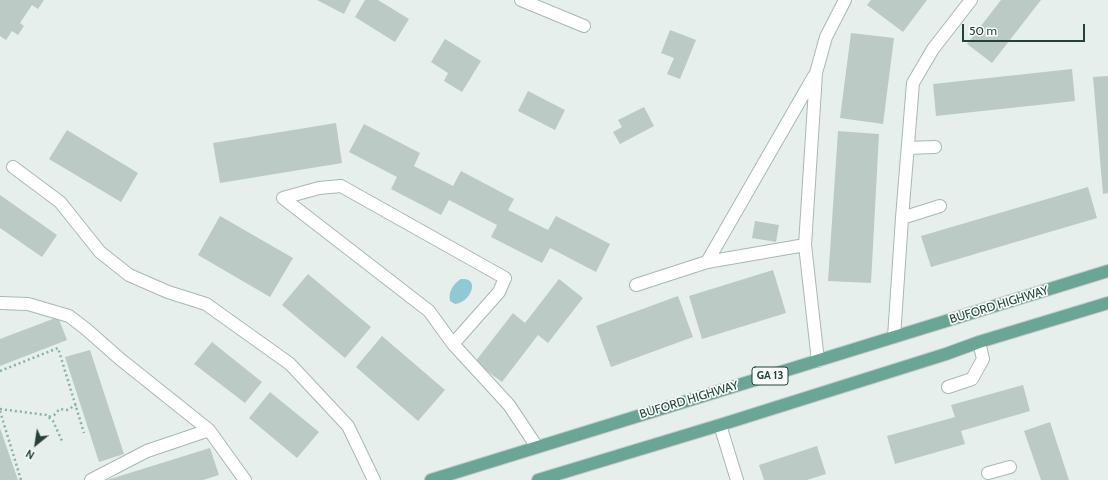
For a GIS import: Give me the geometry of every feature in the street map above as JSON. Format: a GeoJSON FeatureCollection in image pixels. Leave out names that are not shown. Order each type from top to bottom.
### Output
{"type":"FeatureCollection","features":[{"type":"Feature","properties":{"kind":"main road","name":"BUFORD HIGHWAY"},"geometry":{"type":"LineString","coordinates":[[431,480],[1108,271]]}},
{"type":"Feature","properties":{"kind":"main road","name":"GA 13"},"geometry":{"type":"LineString","coordinates":[[538,480],[720,425],[1108,303]]}},
{"type":"Feature","properties":{"kind":"street"},"geometry":{"type":"LineString","coordinates":[[521,0],[584,26]]}},
{"type":"Feature","properties":{"kind":"street"},"geometry":{"type":"LineString","coordinates":[[818,361],[806,245],[816,73],[826,37],[845,0]]}},
{"type":"Feature","properties":{"kind":"street"},"geometry":{"type":"LineString","coordinates":[[894,337],[913,83],[933,49],[971,0]]}},
{"type":"Feature","properties":{"kind":"street"},"geometry":{"type":"LineString","coordinates":[[707,262],[816,73]]}},
{"type":"Feature","properties":{"kind":"street"},"geometry":{"type":"LineString","coordinates":[[908,148],[935,147]]}},
{"type":"Feature","properties":{"kind":"street"},"geometry":{"type":"LineString","coordinates":[[13,167],[60,202],[100,252],[129,276],[168,292],[206,304],[290,364],[348,426],[374,480]]}},
{"type":"Feature","properties":{"kind":"street"},"geometry":{"type":"LineString","coordinates":[[453,344],[499,292],[505,278],[341,186],[319,188],[283,198],[429,311],[453,344],[509,405],[537,447]]}},
{"type":"Feature","properties":{"kind":"street"},"geometry":{"type":"LineString","coordinates":[[902,218],[940,206]]}},
{"type":"Feature","properties":{"kind":"street"},"geometry":{"type":"LineString","coordinates":[[636,285],[707,262],[806,245]]}},
{"type":"Feature","properties":{"kind":"street"},"geometry":{"type":"LineString","coordinates":[[0,303],[28,304],[69,316],[209,430],[245,480]]}},
{"type":"Feature","properties":{"kind":"street"},"geometry":{"type":"LineString","coordinates":[[948,387],[972,379],[983,359],[980,342]]}},
{"type":"Feature","properties":{"kind":"street"},"geometry":{"type":"LineString","coordinates":[[720,425],[737,480]]}},
{"type":"Feature","properties":{"kind":"street"},"geometry":{"type":"LineString","coordinates":[[91,480],[147,451],[209,430]]}},
{"type":"Feature","properties":{"kind":"street"},"geometry":{"type":"LineString","coordinates":[[988,473],[1010,467]]}},
{"type":"Feature","properties":{"kind":"path"},"geometry":{"type":"LineString","coordinates":[[0,371],[58,348],[84,433]]}},
{"type":"Feature","properties":{"kind":"path"},"geometry":{"type":"LineString","coordinates":[[48,417],[55,414],[58,410],[66,410],[76,405]]}},
{"type":"Feature","properties":{"kind":"path"},"geometry":{"type":"LineString","coordinates":[[21,480],[0,410],[46,415],[53,421],[62,441]]}},
{"type":"Feature","properties":{"kind":"water"},"geometry":{"type":"Polygon","coordinates":[[[461,279],[467,279],[471,282],[472,290],[466,299],[455,304],[450,301],[450,291],[461,279]]]}},
{"type":"Feature","properties":{"kind":"building"},"geometry":{"type":"Polygon","coordinates":[[[0,0],[44,0],[38,9],[32,5],[20,23],[24,26],[18,35],[12,31],[6,40],[0,36],[0,0]]]}},
{"type":"Feature","properties":{"kind":"building"},"geometry":{"type":"Polygon","coordinates":[[[317,0],[351,0],[344,14],[317,0]]]}},
{"type":"Feature","properties":{"kind":"building"},"geometry":{"type":"Polygon","coordinates":[[[365,0],[378,0],[409,19],[395,42],[355,17],[365,0]]]}},
{"type":"Feature","properties":{"kind":"building"},"geometry":{"type":"Polygon","coordinates":[[[871,0],[927,0],[903,32],[867,5],[871,0]]]}},
{"type":"Feature","properties":{"kind":"building"},"geometry":{"type":"Polygon","coordinates":[[[1001,0],[1041,0],[992,63],[967,44],[1001,0]]]}},
{"type":"Feature","properties":{"kind":"building"},"geometry":{"type":"Polygon","coordinates":[[[670,30],[696,40],[680,79],[667,74],[674,58],[661,53],[670,30]]]}},
{"type":"Feature","properties":{"kind":"building"},"geometry":{"type":"Polygon","coordinates":[[[851,33],[894,38],[883,124],[840,118],[851,33]]]}},
{"type":"Feature","properties":{"kind":"building"},"geometry":{"type":"Polygon","coordinates":[[[445,39],[481,61],[462,92],[444,81],[448,73],[431,62],[445,39]]]}},
{"type":"Feature","properties":{"kind":"building"},"geometry":{"type":"Polygon","coordinates":[[[1072,69],[1075,101],[936,116],[933,84],[1072,69]]]}},
{"type":"Feature","properties":{"kind":"building"},"geometry":{"type":"Polygon","coordinates":[[[1108,76],[1108,193],[1103,194],[1093,77],[1108,76]]]}},
{"type":"Feature","properties":{"kind":"building"},"geometry":{"type":"Polygon","coordinates":[[[528,91],[565,110],[555,130],[518,111],[528,91]]]}},
{"type":"Feature","properties":{"kind":"building"},"geometry":{"type":"Polygon","coordinates":[[[644,107],[654,126],[620,144],[613,132],[622,127],[618,120],[644,107]]]}},
{"type":"Feature","properties":{"kind":"building"},"geometry":{"type":"Polygon","coordinates":[[[336,123],[342,163],[220,183],[213,143],[336,123]]]}},
{"type":"Feature","properties":{"kind":"building"},"geometry":{"type":"Polygon","coordinates":[[[364,124],[420,153],[414,166],[453,186],[461,171],[514,199],[508,210],[548,230],[556,216],[610,244],[596,272],[550,248],[542,263],[491,237],[497,225],[449,200],[441,215],[391,189],[397,177],[349,152],[364,124]]]}},
{"type":"Feature","properties":{"kind":"building"},"geometry":{"type":"Polygon","coordinates":[[[67,130],[138,173],[121,202],[49,159],[67,130]]]}},
{"type":"Feature","properties":{"kind":"building"},"geometry":{"type":"Polygon","coordinates":[[[838,131],[879,134],[871,283],[828,281],[838,131]]]}},
{"type":"Feature","properties":{"kind":"building"},"geometry":{"type":"Polygon","coordinates":[[[1088,187],[1097,218],[931,267],[921,236],[1088,187]]]}},
{"type":"Feature","properties":{"kind":"building"},"geometry":{"type":"Polygon","coordinates":[[[0,195],[57,235],[42,257],[0,228],[0,195]]]}},
{"type":"Feature","properties":{"kind":"building"},"geometry":{"type":"Polygon","coordinates":[[[220,216],[293,258],[270,297],[198,255],[220,216]]]}},
{"type":"Feature","properties":{"kind":"building"},"geometry":{"type":"Polygon","coordinates":[[[755,221],[779,225],[776,242],[752,238],[755,221]]]}},
{"type":"Feature","properties":{"kind":"building"},"geometry":{"type":"Polygon","coordinates":[[[773,270],[786,313],[702,339],[689,296],[773,270]]]}},
{"type":"Feature","properties":{"kind":"building"},"geometry":{"type":"Polygon","coordinates":[[[308,274],[371,327],[345,358],[282,305],[308,274]]]}},
{"type":"Feature","properties":{"kind":"building"},"geometry":{"type":"Polygon","coordinates":[[[559,279],[583,298],[548,343],[538,335],[502,382],[475,362],[513,313],[525,323],[559,279]]]}},
{"type":"Feature","properties":{"kind":"building"},"geometry":{"type":"Polygon","coordinates":[[[678,296],[693,337],[611,367],[596,326],[678,296]]]}},
{"type":"Feature","properties":{"kind":"building"},"geometry":{"type":"Polygon","coordinates":[[[58,317],[67,340],[0,366],[0,339],[58,317]]]}},
{"type":"Feature","properties":{"kind":"building"},"geometry":{"type":"Polygon","coordinates":[[[382,336],[445,390],[418,421],[356,367],[382,336]]]}},
{"type":"Feature","properties":{"kind":"building"},"geometry":{"type":"Polygon","coordinates":[[[212,342],[262,382],[245,403],[194,364],[212,342]]]}},
{"type":"Feature","properties":{"kind":"building"},"geometry":{"type":"Polygon","coordinates":[[[90,350],[124,454],[99,462],[65,357],[90,350]]]}},
{"type":"Feature","properties":{"kind":"building"},"geometry":{"type":"Polygon","coordinates":[[[1023,385],[1030,411],[961,431],[965,444],[895,464],[887,436],[955,417],[951,405],[1023,385]]]}},
{"type":"Feature","properties":{"kind":"building"},"geometry":{"type":"Polygon","coordinates":[[[270,392],[319,432],[297,458],[249,418],[270,392]]]}},
{"type":"Feature","properties":{"kind":"building"},"geometry":{"type":"Polygon","coordinates":[[[1050,422],[1069,480],[1041,480],[1024,431],[1050,422]]]}},
{"type":"Feature","properties":{"kind":"building"},"geometry":{"type":"Polygon","coordinates":[[[0,428],[18,480],[0,480],[0,428]]]}},
{"type":"Feature","properties":{"kind":"building"},"geometry":{"type":"Polygon","coordinates":[[[817,446],[826,474],[807,480],[764,480],[759,465],[817,446]]]}},
{"type":"Feature","properties":{"kind":"building"},"geometry":{"type":"Polygon","coordinates":[[[210,448],[219,475],[203,480],[107,480],[210,448]]]}}]}
